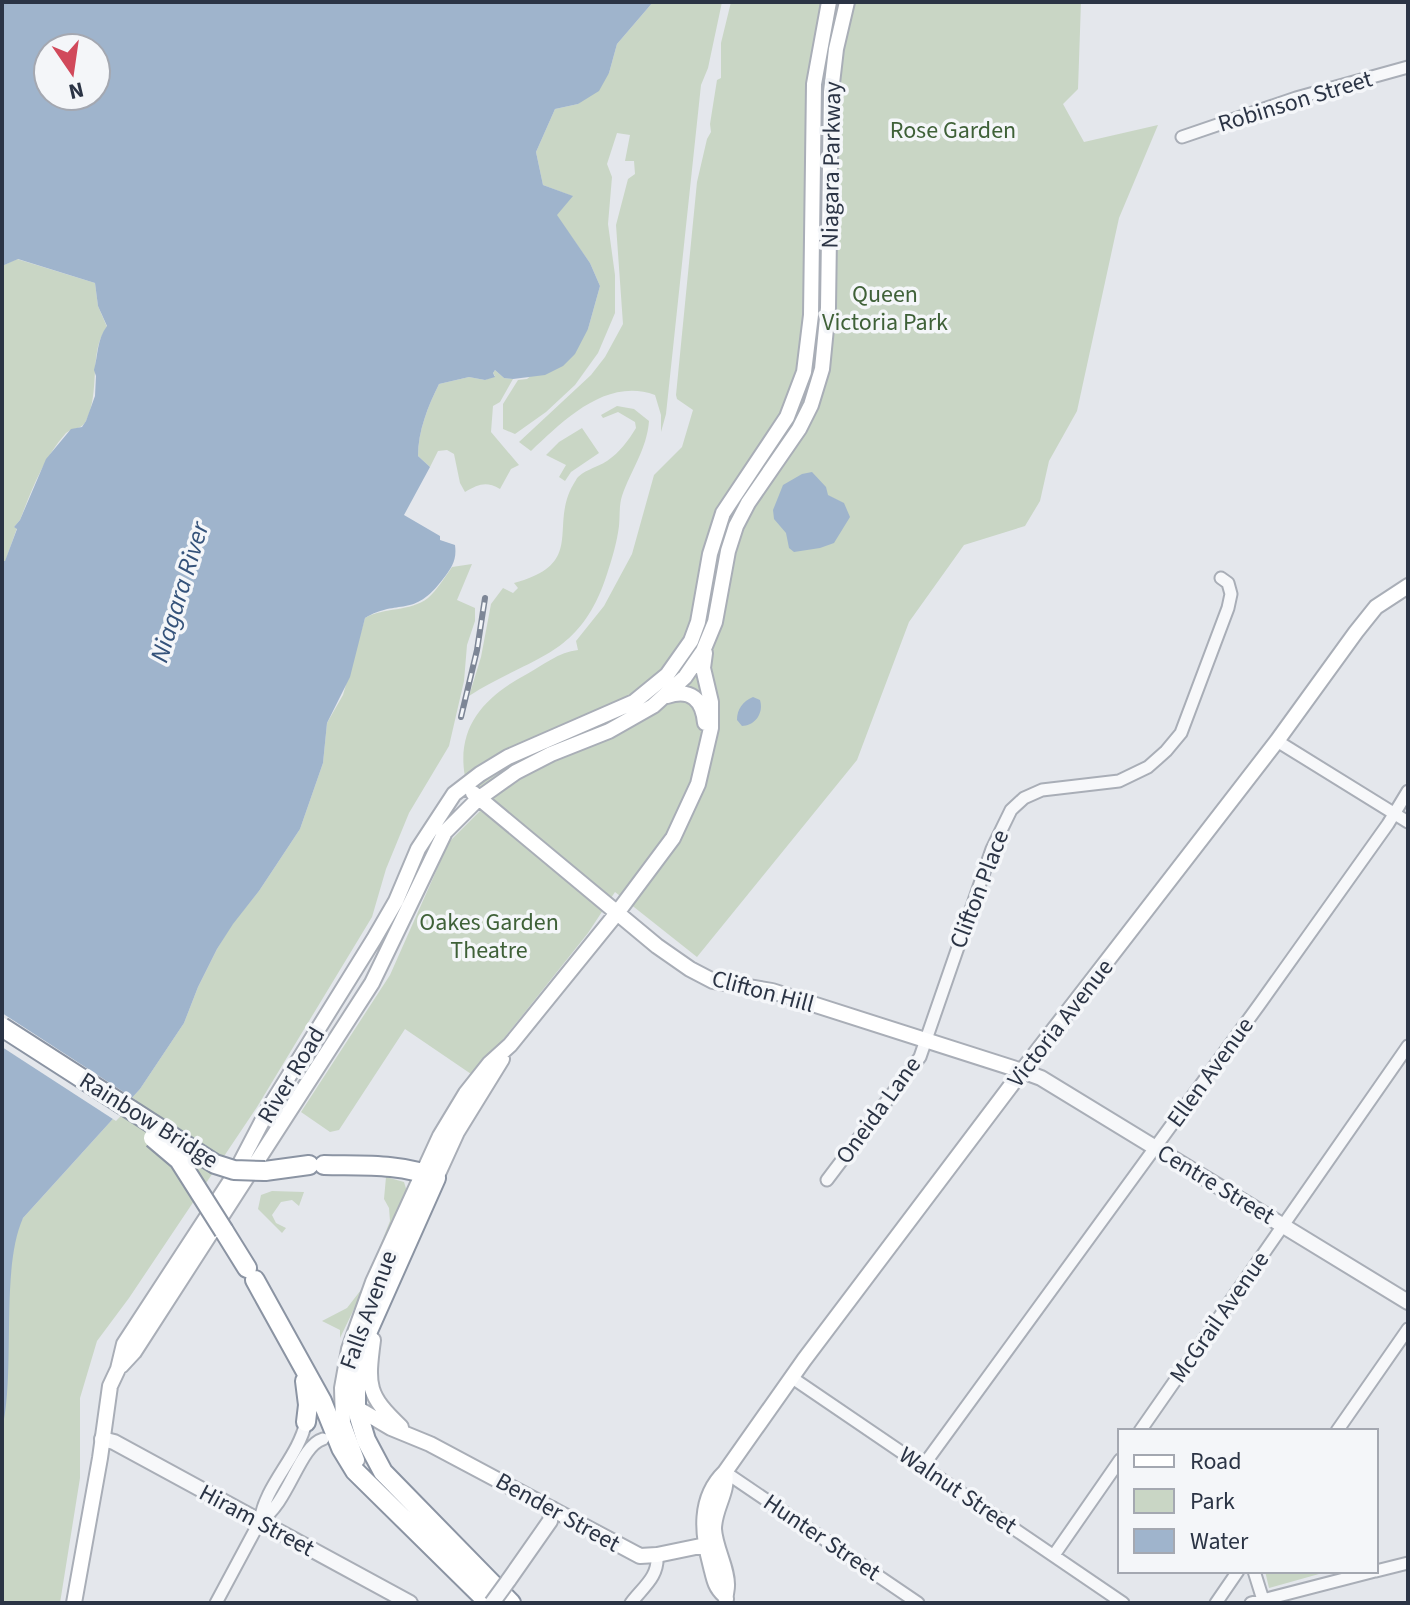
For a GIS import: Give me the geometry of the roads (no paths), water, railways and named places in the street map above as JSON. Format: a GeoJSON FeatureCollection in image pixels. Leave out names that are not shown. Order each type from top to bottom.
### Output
{"type":"FeatureCollection","features":[{"type":"Feature","properties":{"kind":"highway","name":"Rainbow Bridge"},"geometry":{"type":"LineString","coordinates":[[2,1027],[215,1164],[234,1170],[265,1171],[316,1165],[390,1167],[430,1176]]}},
{"type":"Feature","properties":{"kind":"highway","name":"Rainbow Bridge"},"geometry":{"type":"LineString","coordinates":[[2,1041],[171,1151],[251,1274],[298,1359]]}},
{"type":"Feature","properties":{"kind":"highway","name":"Falls Avenue"},"geometry":{"type":"LineString","coordinates":[[430,1176],[377,1310],[349,1403],[383,1472],[511,1603]]}},
{"type":"Feature","properties":{"kind":"highway"},"geometry":{"type":"LineString","coordinates":[[298,1359],[308,1396],[306,1422]]}},
{"type":"Feature","properties":{"kind":"highway"},"geometry":{"type":"LineString","coordinates":[[298,1359],[355,1471],[396,1511]]}},
{"type":"Feature","properties":{"kind":"highway"},"geometry":{"type":"LineString","coordinates":[[323,1439],[333,1441],[341,1448]]}},
{"type":"Feature","properties":{"kind":"highway","name":"Falls Avenue"},"geometry":{"type":"LineString","coordinates":[[396,1511],[491,1603]]}},
{"type":"Feature","properties":{"kind":"main road","name":"Niagara Parkway"},"geometry":{"type":"LineString","coordinates":[[466,784],[488,768],[521,751],[634,702],[667,675],[691,641],[701,609],[713,542],[723,513],[777,434],[792,407],[804,372],[811,315],[814,84],[829,2]]}},
{"type":"Feature","properties":{"kind":"main road","name":"Niagara Parkway"},"geometry":{"type":"LineString","coordinates":[[478,799],[539,759],[621,725],[664,698],[698,659],[713,629],[736,526],[748,503],[799,429],[811,405],[822,369],[828,308],[831,92],[836,49],[847,2]]}},
{"type":"Feature","properties":{"kind":"main road","name":"Victoria Avenue"},"geometry":{"type":"LineString","coordinates":[[726,1599],[717,1588],[710,1544],[703,1527],[713,1483],[725,1472],[791,1377],[1376,607],[1408,586]]}},
{"type":"Feature","properties":{"kind":"main road","name":"Falls Avenue"},"geometry":{"type":"LineString","coordinates":[[396,1511],[354,1454],[343,1423],[349,1403],[349,1349],[373,1282],[430,1176],[510,1045],[617,913],[673,838],[693,796],[711,728],[712,710],[703,661],[713,629]]}},
{"type":"Feature","properties":{"kind":"main road","name":"Falls Avenue"},"geometry":{"type":"LineString","coordinates":[[664,698],[684,692],[697,699],[704,712],[706,752]]}},
{"type":"Feature","properties":{"kind":"main road","name":"Clifton Hill"},"geometry":{"type":"LineString","coordinates":[[466,784],[478,799],[676,961],[713,981],[772,991],[1022,1071]]}},
{"type":"Feature","properties":{"kind":"main road","name":"River Road"},"geometry":{"type":"LineString","coordinates":[[74,1603],[110,1386],[124,1344],[233,1177],[269,1108],[389,914],[418,849],[435,820],[454,794],[466,784]]}},
{"type":"Feature","properties":{"kind":"main road","name":"River Road"},"geometry":{"type":"LineString","coordinates":[[118,1369],[134,1352],[368,991],[445,832],[478,799]]}},
{"type":"Feature","properties":{"kind":"main road","name":"Bender Street"},"geometry":{"type":"LineString","coordinates":[[377,1310],[369,1369],[372,1391],[382,1410],[407,1433]]}},
{"type":"Feature","properties":{"kind":"main road","name":"Bender Street"},"geometry":{"type":"LineString","coordinates":[[349,1403],[391,1428],[407,1433],[640,1556],[710,1544]]}},
{"type":"Feature","properties":{"kind":"street","name":"Robinson Street"},"geometry":{"type":"LineString","coordinates":[[1182,137],[1296,98],[1408,67]]}},
{"type":"Feature","properties":{"kind":"street","name":"Clifton Place"},"geometry":{"type":"LineString","coordinates":[[927,1039],[961,933],[1006,817],[1024,798],[1042,790],[1119,781],[1148,767],[1166,751],[1181,733],[1228,608],[1231,594],[1228,583],[1221,578]]}},
{"type":"Feature","properties":{"kind":"street"},"geometry":{"type":"LineString","coordinates":[[1277,741],[1408,822]]}},
{"type":"Feature","properties":{"kind":"street","name":"Ellen Avenue"},"geometry":{"type":"LineString","coordinates":[[923,1466],[1041,1306],[1408,791]]}},
{"type":"Feature","properties":{"kind":"street","name":"Oneida Lane"},"geometry":{"type":"LineString","coordinates":[[827,1180],[920,1057],[927,1039]]}},
{"type":"Feature","properties":{"kind":"street","name":"McGrail Avenue"},"geometry":{"type":"LineString","coordinates":[[1141,1429],[1408,1046]]}},
{"type":"Feature","properties":{"kind":"street","name":"Centre Street"},"geometry":{"type":"LineString","coordinates":[[1022,1071],[1041,1078],[1408,1302]]}},
{"type":"Feature","properties":{"kind":"street"},"geometry":{"type":"LineString","coordinates":[[1338,1429],[1408,1329]]}},
{"type":"Feature","properties":{"kind":"street","name":"Walnut Street"},"geometry":{"type":"LineString","coordinates":[[791,1377],[1123,1603]]}},
{"type":"Feature","properties":{"kind":"street"},"geometry":{"type":"LineString","coordinates":[[216,1603],[260,1521],[262,1506],[295,1450],[306,1422]]}},
{"type":"Feature","properties":{"kind":"street","name":"Hiram Street"},"geometry":{"type":"LineString","coordinates":[[102,1439],[114,1442],[410,1603]]}},
{"type":"Feature","properties":{"kind":"street"},"geometry":{"type":"LineString","coordinates":[[260,1521],[273,1513],[310,1447],[323,1439]]}},
{"type":"Feature","properties":{"kind":"street"},"geometry":{"type":"LineString","coordinates":[[1054,1555],[1118,1463]]}},
{"type":"Feature","properties":{"kind":"street","name":"Hunter Street"},"geometry":{"type":"LineString","coordinates":[[725,1472],[918,1603]]}},
{"type":"Feature","properties":{"kind":"street"},"geometry":{"type":"LineString","coordinates":[[491,1603],[550,1521],[552,1509]]}},
{"type":"Feature","properties":{"kind":"street"},"geometry":{"type":"LineString","coordinates":[[631,1603],[653,1576],[658,1564],[657,1555]]}},
{"type":"Feature","properties":{"kind":"street"},"geometry":{"type":"LineString","coordinates":[[1378,1570],[1408,1563]]}},
{"type":"Feature","properties":{"kind":"street"},"geometry":{"type":"LineString","coordinates":[[1216,1603],[1237,1573]]}},
{"type":"Feature","properties":{"kind":"street"},"geometry":{"type":"LineString","coordinates":[[1254,1573],[1259,1602],[1368,1573]]}},
{"type":"Feature","properties":{"kind":"water","name":"Niagara River"},"geometry":{"type":"Polygon","coordinates":[[[2,2],[653,2],[617,44],[609,73],[599,91],[578,104],[555,109],[536,152],[543,185],[573,196],[557,215],[590,263],[600,286],[588,329],[575,354],[563,366],[545,375],[513,379],[504,378],[495,370],[495,377],[485,380],[469,377],[439,384],[424,419],[418,447],[418,456],[430,467],[404,515],[440,536],[440,540],[455,545],[453,563],[443,579],[423,599],[365,618],[350,677],[327,723],[323,763],[300,829],[217,949],[184,1023],[140,1089],[23,1218],[12,1264],[8,1379],[2,1430],[2,561],[5,561],[17,529],[14,527],[20,520],[46,459],[71,429],[82,427],[86,421],[95,396],[94,370],[98,347],[107,326],[98,306],[95,283],[18,259],[2,266],[2,2]]]}},
{"type":"Feature","properties":{"kind":"water"},"geometry":{"type":"Polygon","coordinates":[[[812,472],[826,487],[828,495],[844,503],[850,517],[834,543],[794,552],[789,548],[786,533],[774,519],[773,510],[783,485],[812,472]]]}},
{"type":"Feature","properties":{"kind":"water"},"geometry":{"type":"Polygon","coordinates":[[[753,697],[760,700],[759,714],[751,724],[742,726],[737,720],[738,712],[753,697]]]}},
{"type":"Feature","properties":{"kind":"railway"},"geometry":{"type":"LineString","coordinates":[[461,717],[477,650],[485,598]]}},
{"type":"Feature","properties":{"kind":"park label","name":"Rose Garden"},"geometry":{"type":"Point","coordinates":[953,130]}},
{"type":"Feature","properties":{"kind":"park label","name":"Queen Victoria Park"},"geometry":{"type":"Point","coordinates":[885,308]}},
{"type":"Feature","properties":{"kind":"park label","name":"Oakes Garden Theatre"},"geometry":{"type":"Point","coordinates":[489,936]}}]}
